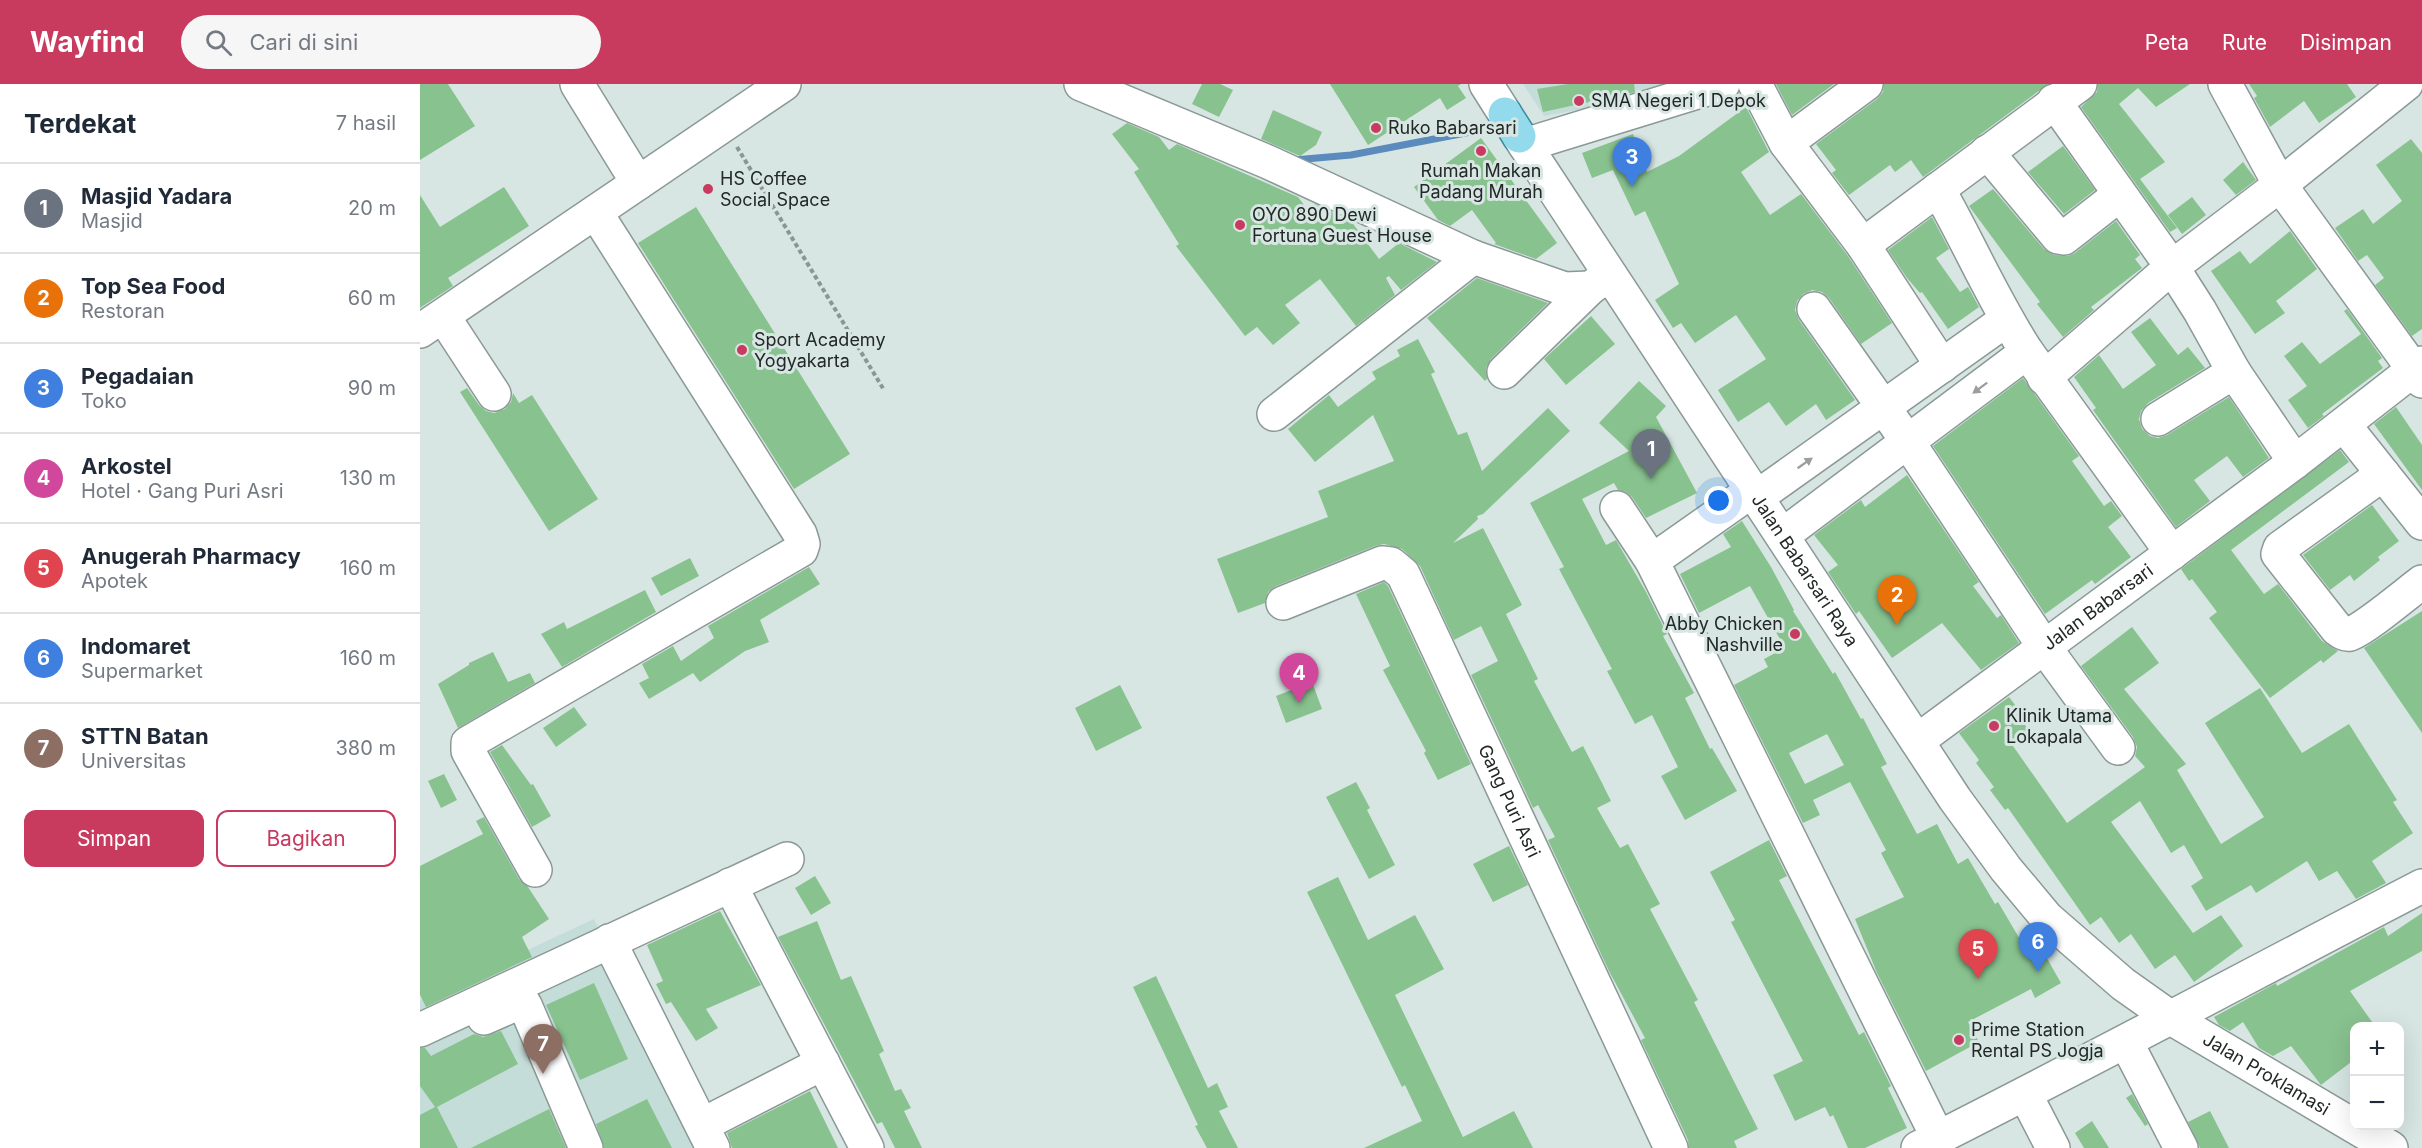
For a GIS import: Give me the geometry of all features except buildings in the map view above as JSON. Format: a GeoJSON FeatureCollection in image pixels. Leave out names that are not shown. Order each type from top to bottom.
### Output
{"type":"FeatureCollection","features":[{"type":"Feature","properties":{"kind":"street"},"geometry":{"type":"LineString","coordinates":[[577,84],[638,183]]}},
{"type":"Feature","properties":{"kind":"street"},"geometry":{"type":"LineString","coordinates":[[494,394],[431,324],[784,84]]}},
{"type":"Feature","properties":{"kind":"street"},"geometry":{"type":"LineString","coordinates":[[1081,84],[1268,162],[1473,257],[1565,289],[1600,281]]}},
{"type":"Feature","properties":{"kind":"street","name":"Jalan Babarsari Raya"},"geometry":{"type":"LineString","coordinates":[[1486,84],[1517,131],[1600,281],[1755,494],[1917,741],[2000,861],[2047,918],[2123,984],[2171,1018]]}},
{"type":"Feature","properties":{"kind":"street"},"geometry":{"type":"LineString","coordinates":[[1517,131],[1723,84]]}},
{"type":"Feature","properties":{"kind":"street"},"geometry":{"type":"LineString","coordinates":[[1755,84],[1786,143],[1863,245],[1942,366]]}},
{"type":"Feature","properties":{"kind":"street"},"geometry":{"type":"LineString","coordinates":[[1786,143],[1866,84]]}},
{"type":"Feature","properties":{"kind":"street"},"geometry":{"type":"LineString","coordinates":[[2225,84],[2280,185],[2419,371]]}},
{"type":"Feature","properties":{"kind":"street"},"geometry":{"type":"LineString","coordinates":[[1783,535],[1908,442],[2035,365],[2172,267],[2408,84],[2422,105]]}},
{"type":"Feature","properties":{"kind":"street"},"geometry":{"type":"LineString","coordinates":[[1863,245],[2067,93],[2120,195],[2172,267],[2234,372],[2295,462]]}},
{"type":"Feature","properties":{"kind":"street"},"geometry":{"type":"LineString","coordinates":[[1987,152],[2058,237],[2064,238],[2120,195]]}},
{"type":"Feature","properties":{"kind":"street"},"geometry":{"type":"LineString","coordinates":[[1938,189],[1969,243],[2006,320],[2035,365],[2172,553]]}},
{"type":"Feature","properties":{"kind":"street"},"geometry":{"type":"LineString","coordinates":[[535,870],[468,751],[468,743],[801,550],[803,544],[800,534],[596,213]]}},
{"type":"Feature","properties":{"kind":"street"},"geometry":{"type":"LineString","coordinates":[[1274,414],[1473,257]]}},
{"type":"Feature","properties":{"kind":"street"},"geometry":{"type":"LineString","coordinates":[[1504,372],[1600,281]]}},
{"type":"Feature","properties":{"kind":"street","name":"Jalan Babarsari"},"geometry":{"type":"LineString","coordinates":[[1814,309],[1908,442],[2045,648],[2419,371]]}},
{"type":"Feature","properties":{"kind":"street"},"geometry":{"type":"LineString","coordinates":[[1652,561],[1882,408],[2006,320]]}},
{"type":"Feature","properties":{"kind":"street"},"geometry":{"type":"LineString","coordinates":[[2158,419],[2234,372]]}},
{"type":"Feature","properties":{"kind":"street"},"geometry":{"type":"LineString","coordinates":[[2344,425],[2422,523]]}},
{"type":"Feature","properties":{"kind":"street"},"geometry":{"type":"LineString","coordinates":[[2384,474],[2280,548],[2278,554],[2343,634],[2364,626],[2422,582]]}},
{"type":"Feature","properties":{"kind":"street"},"geometry":{"type":"LineString","coordinates":[[1617,508],[1652,561],[1928,1143],[2422,886]]}},
{"type":"Feature","properties":{"kind":"street","name":"Gang Puri Asri"},"geometry":{"type":"LineString","coordinates":[[1283,603],[1382,563],[1391,564],[1403,574],[1671,1148]]}},
{"type":"Feature","properties":{"kind":"street"},"geometry":{"type":"LineString","coordinates":[[1917,741],[2045,648],[2118,748]]}},
{"type":"Feature","properties":{"kind":"street"},"geometry":{"type":"LineString","coordinates":[[420,1030],[787,859]]}},
{"type":"Feature","properties":{"kind":"street"},"geometry":{"type":"LineString","coordinates":[[730,885],[867,1148]]}},
{"type":"Feature","properties":{"kind":"street"},"geometry":{"type":"LineString","coordinates":[[609,941],[707,1137],[823,1063]]}},
{"type":"Feature","properties":{"kind":"street"},"geometry":{"type":"LineString","coordinates":[[420,1047],[522,1003],[586,1148]]}},
{"type":"Feature","properties":{"kind":"street","name":"Jalan Proklamasi"},"geometry":{"type":"LineString","coordinates":[[2171,1018],[2391,1148]]}},
{"type":"Feature","properties":{"kind":"street"},"geometry":{"type":"LineString","coordinates":[[2126,1042],[2181,1148]]}},
{"type":"Feature","properties":{"kind":"street"},"geometry":{"type":"LineString","coordinates":[[2025,1094],[2053,1148]]}},
{"type":"Feature","properties":{"kind":"path"},"geometry":{"type":"LineString","coordinates":[[724,126],[884,390]]}},
{"type":"Feature","properties":{"kind":"shaded area","name":"SMA Negeri 1 Depok"},"geometry":{"type":"Polygon","coordinates":[[[1523,84],[1674,84],[1617,103],[1544,116],[1523,84]]]}},
{"type":"Feature","properties":{"kind":"shaded area"},"geometry":{"type":"Polygon","coordinates":[[[594,919],[701,1148],[420,1148],[420,1000],[594,919]]]}},
{"type":"Feature","properties":{"kind":"waterway"},"geometry":{"type":"LineString","coordinates":[[1294,160],[1351,155],[1481,130]]}},
{"type":"Feature","properties":{"kind":"place","name":"SMA Negeri 1 Depok"},"geometry":{"type":"Point","coordinates":[1579,101]}},
{"type":"Feature","properties":{"kind":"place","name":"Ruko Babarsari"},"geometry":{"type":"Point","coordinates":[1376,128]}},
{"type":"Feature","properties":{"kind":"place","name":"Rumah Makan Padang Murah"},"geometry":{"type":"Point","coordinates":[1481,151]}},
{"type":"Feature","properties":{"kind":"place","name":"Pegadaian"},"geometry":{"type":"Point","coordinates":[1632,187]}},
{"type":"Feature","properties":{"kind":"place","name":"HS Coffee Social Space"},"geometry":{"type":"Point","coordinates":[708,189]}},
{"type":"Feature","properties":{"kind":"place","name":"OYO 890 Dewi Fortuna Guest House"},"geometry":{"type":"Point","coordinates":[1240,225]}},
{"type":"Feature","properties":{"kind":"place","name":"Sport Academy Yogyakarta"},"geometry":{"type":"Point","coordinates":[742,350]}},
{"type":"Feature","properties":{"kind":"place","name":"Masjid Yadara"},"geometry":{"type":"Point","coordinates":[1651,479]}},
{"type":"Feature","properties":{"kind":"place","name":"Top Sea Food"},"geometry":{"type":"Point","coordinates":[1897,625]}},
{"type":"Feature","properties":{"kind":"place","name":"Abby Chicken Nashville"},"geometry":{"type":"Point","coordinates":[1795,634]}},
{"type":"Feature","properties":{"kind":"place","name":"Arkostel"},"geometry":{"type":"Point","coordinates":[1299,703]}},
{"type":"Feature","properties":{"kind":"place","name":"Klinik Utama Lokapala"},"geometry":{"type":"Point","coordinates":[1994,726]}},
{"type":"Feature","properties":{"kind":"place","name":"Indomaret"},"geometry":{"type":"Point","coordinates":[2038,972]}},
{"type":"Feature","properties":{"kind":"place","name":"Anugerah Pharmacy"},"geometry":{"type":"Point","coordinates":[1978,979]}},
{"type":"Feature","properties":{"kind":"place","name":"Prime Station Rental PS Jogja"},"geometry":{"type":"Point","coordinates":[1959,1040]}},
{"type":"Feature","properties":{"kind":"place","name":"STTN Batan"},"geometry":{"type":"Point","coordinates":[543,1074]}}]}
